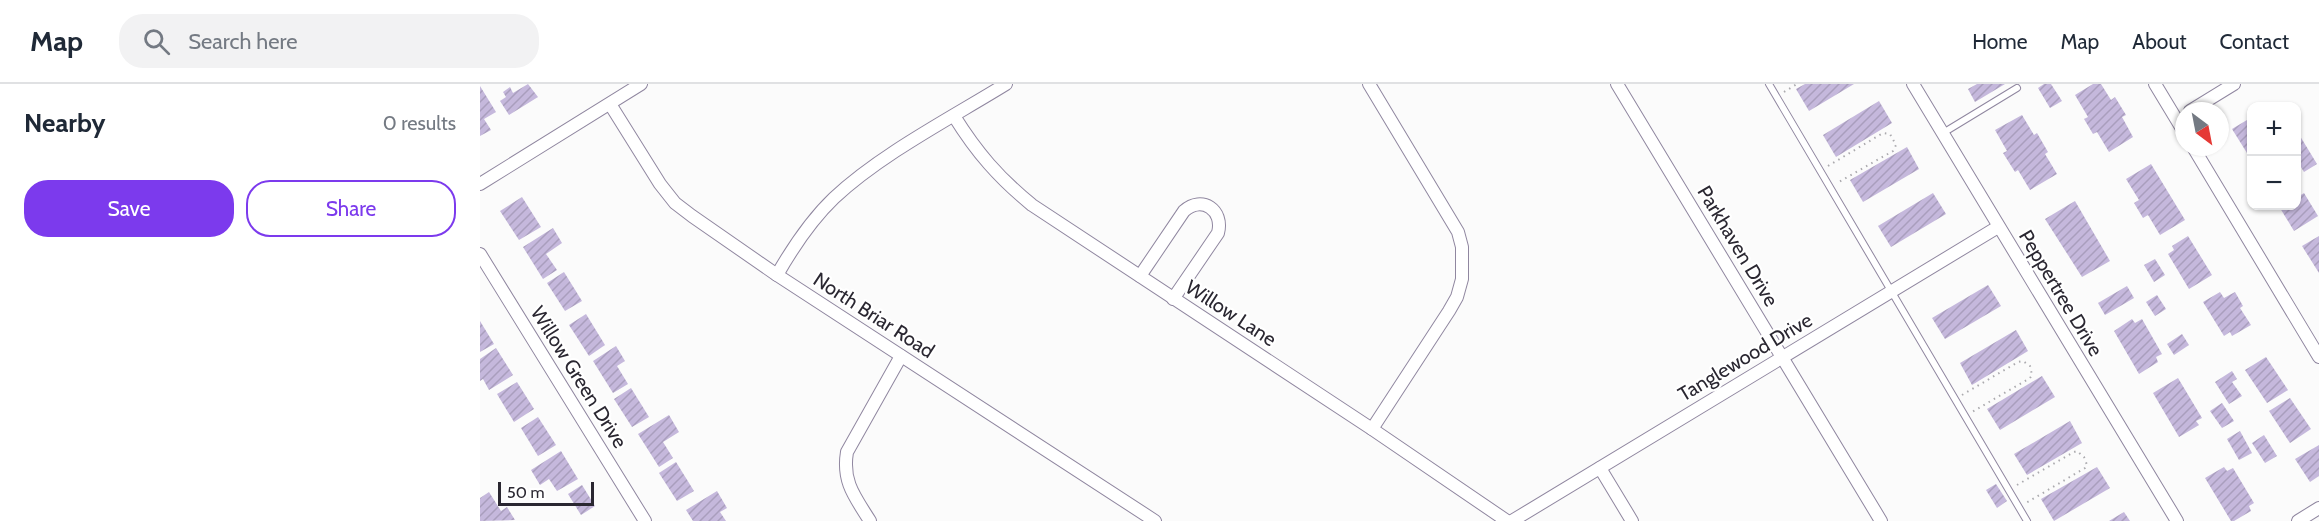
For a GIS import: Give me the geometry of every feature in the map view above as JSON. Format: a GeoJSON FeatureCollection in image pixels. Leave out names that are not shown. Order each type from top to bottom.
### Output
{"type":"FeatureCollection","features":[{"type":"Feature","properties":{"kind":"street"},"geometry":{"type":"LineString","coordinates":[[480,184],[641,84]]}},
{"type":"Feature","properties":{"kind":"street"},"geometry":{"type":"LineString","coordinates":[[777,275],[812,222],[849,185],[873,166],[1006,84]]}},
{"type":"Feature","properties":{"kind":"street"},"geometry":{"type":"LineString","coordinates":[[1369,84],[1458,232],[1463,263],[1457,297],[1372,429]]}},
{"type":"Feature","properties":{"kind":"street","name":"Parkhaven Drive"},"geometry":{"type":"LineString","coordinates":[[1617,84],[1881,521]]}},
{"type":"Feature","properties":{"kind":"street","name":"Peppertree Drive"},"geometry":{"type":"LineString","coordinates":[[1913,84],[2177,521]]}},
{"type":"Feature","properties":{"kind":"street"},"geometry":{"type":"LineString","coordinates":[[2155,84],[2175,110]]}},
{"type":"Feature","properties":{"kind":"street"},"geometry":{"type":"LineString","coordinates":[[2205,102],[2234,84]]}},
{"type":"Feature","properties":{"kind":"street","name":"North Briar Road"},"geometry":{"type":"LineString","coordinates":[[610,104],[660,184],[675,203],[777,275],[1155,521]]}},
{"type":"Feature","properties":{"kind":"street","name":"Willow Lane"},"geometry":{"type":"LineString","coordinates":[[954,116],[972,145],[1006,184],[1032,205],[1372,429],[1507,521]]}},
{"type":"Feature","properties":{"kind":"street"},"geometry":{"type":"LineString","coordinates":[[2198,156],[2319,357]]}},
{"type":"Feature","properties":{"kind":"street"},"geometry":{"type":"LineString","coordinates":[[1140,276],[1184,211],[1189,207],[1202,204],[1213,209],[1220,220],[1218,232],[1173,299]]}},
{"type":"Feature","properties":{"kind":"street","name":"Tanglewood Drive"},"geometry":{"type":"LineString","coordinates":[[1512,521],[1998,227]]}},
{"type":"Feature","properties":{"kind":"street","name":"Willow Green Drive"},"geometry":{"type":"LineString","coordinates":[[480,254],[645,521]]}},
{"type":"Feature","properties":{"kind":"street"},"geometry":{"type":"LineString","coordinates":[[870,521],[849,487],[845,465],[851,443],[901,356]]}},
{"type":"Feature","properties":{"kind":"street"},"geometry":{"type":"LineString","coordinates":[[1600,468],[1632,521]]}},
{"type":"Feature","properties":{"kind":"street"},"geometry":{"type":"LineString","coordinates":[[2298,521],[2319,508]]}},
{"type":"Feature","properties":{"kind":"lane"},"geometry":{"type":"LineString","coordinates":[[1769,84],[2027,521]]}},
{"type":"Feature","properties":{"kind":"lane"},"geometry":{"type":"LineString","coordinates":[[1943,133],[2017,88]]}},
{"type":"Feature","properties":{"kind":"path"},"geometry":{"type":"LineString","coordinates":[[1777,96],[1797,84]]}},
{"type":"Feature","properties":{"kind":"path"},"geometry":{"type":"LineString","coordinates":[[1820,171],[1882,133],[1890,134],[1895,141],[1893,151],[1830,188]]}},
{"type":"Feature","properties":{"kind":"path"},"geometry":{"type":"LineString","coordinates":[[1954,400],[2018,362],[2023,361],[2030,366],[2032,375],[2030,378],[1964,416]]}},
{"type":"Feature","properties":{"kind":"path"},"geometry":{"type":"LineString","coordinates":[[2008,490],[2074,452],[2080,452],[2084,457],[2085,468],[2019,508]]}},
{"type":"Feature","properties":{"kind":"building"},"geometry":{"type":"Polygon","coordinates":[[[528,84],[538,97],[509,115],[500,101],[506,97],[503,92],[510,87],[513,93],[528,84]]]}},
{"type":"Feature","properties":{"kind":"building"},"geometry":{"type":"Polygon","coordinates":[[[1805,84],[1854,84],[1809,111],[1796,89],[1805,84]]]}},
{"type":"Feature","properties":{"kind":"building"},"geometry":{"type":"Polygon","coordinates":[[[1977,84],[2005,84],[1975,102],[1968,89],[1977,84]]]}},
{"type":"Feature","properties":{"kind":"building"},"geometry":{"type":"Polygon","coordinates":[[[2044,84],[2051,84],[2062,101],[2050,108],[2038,88],[2044,84]]]}},
{"type":"Feature","properties":{"kind":"building"},"geometry":{"type":"Polygon","coordinates":[[[2093,84],[2101,84],[2111,100],[2115,97],[2126,115],[2122,117],[2133,137],[2109,152],[2097,132],[2093,134],[2084,119],[2088,117],[2075,95],[2093,84]]]}},
{"type":"Feature","properties":{"kind":"building"},"geometry":{"type":"Polygon","coordinates":[[[480,86],[496,112],[484,119],[491,130],[480,136],[480,86]]]}},
{"type":"Feature","properties":{"kind":"building"},"geometry":{"type":"Polygon","coordinates":[[[1879,101],[1892,123],[1836,157],[1823,135],[1879,101]]]}},
{"type":"Feature","properties":{"kind":"building"},"geometry":{"type":"Polygon","coordinates":[[[2022,115],[2034,135],[2037,133],[2048,152],[2045,154],[2057,174],[2030,190],[2018,170],[2015,172],[2003,153],[2007,151],[1995,130],[2022,115]]]}},
{"type":"Feature","properties":{"kind":"building"},"geometry":{"type":"Polygon","coordinates":[[[2247,120],[2247,153],[2232,129],[2247,120]]]}},
{"type":"Feature","properties":{"kind":"building"},"geometry":{"type":"Polygon","coordinates":[[[2301,138],[2317,164],[2304,172],[2301,167],[2301,138]]]}},
{"type":"Feature","properties":{"kind":"building"},"geometry":{"type":"Polygon","coordinates":[[[1907,147],[1919,169],[1863,202],[1850,180],[1907,147]]]}},
{"type":"Feature","properties":{"kind":"building"},"geometry":{"type":"Polygon","coordinates":[[[2151,164],[2185,220],[2160,235],[2148,215],[2143,218],[2134,203],[2139,200],[2126,179],[2151,164]]]}},
{"type":"Feature","properties":{"kind":"building"},"geometry":{"type":"Polygon","coordinates":[[[1933,193],[1946,214],[1891,247],[1878,226],[1933,193]]]}},
{"type":"Feature","properties":{"kind":"building"},"geometry":{"type":"Polygon","coordinates":[[[2304,193],[2318,216],[2294,231],[2281,210],[2301,210],[2301,195],[2304,193]]]}},
{"type":"Feature","properties":{"kind":"building"},"geometry":{"type":"Polygon","coordinates":[[[522,197],[541,227],[519,240],[500,211],[522,197]]]}},
{"type":"Feature","properties":{"kind":"building"},"geometry":{"type":"Polygon","coordinates":[[[2075,201],[2110,261],[2082,277],[2045,219],[2075,201]]]}},
{"type":"Feature","properties":{"kind":"building"},"geometry":{"type":"Polygon","coordinates":[[[553,228],[562,243],[546,254],[557,270],[543,279],[523,247],[553,228]]]}},
{"type":"Feature","properties":{"kind":"building"},"geometry":{"type":"Polygon","coordinates":[[[2188,236],[2212,275],[2189,289],[2168,254],[2174,250],[2172,246],[2188,236]]]}},
{"type":"Feature","properties":{"kind":"building"},"geometry":{"type":"Polygon","coordinates":[[[2319,236],[2319,273],[2302,246],[2319,236]]]}},
{"type":"Feature","properties":{"kind":"building"},"geometry":{"type":"Polygon","coordinates":[[[2155,259],[2165,275],[2154,282],[2144,265],[2155,259]]]}},
{"type":"Feature","properties":{"kind":"building"},"geometry":{"type":"Polygon","coordinates":[[[564,272],[582,301],[565,311],[547,283],[564,272]]]}},
{"type":"Feature","properties":{"kind":"building"},"geometry":{"type":"Polygon","coordinates":[[[1988,285],[2001,306],[1945,339],[1932,318],[1988,285]]]}},
{"type":"Feature","properties":{"kind":"building"},"geometry":{"type":"Polygon","coordinates":[[[2127,286],[2134,298],[2105,315],[2098,303],[2127,286]]]}},
{"type":"Feature","properties":{"kind":"building"},"geometry":{"type":"Polygon","coordinates":[[[2220,292],[2224,298],[2235,292],[2243,306],[2240,308],[2251,325],[2232,336],[2230,332],[2224,336],[2203,302],[2220,292]]]}},
{"type":"Feature","properties":{"kind":"building"},"geometry":{"type":"Polygon","coordinates":[[[2157,295],[2166,309],[2155,316],[2146,302],[2157,295]]]}},
{"type":"Feature","properties":{"kind":"building"},"geometry":{"type":"Polygon","coordinates":[[[586,314],[605,345],[589,356],[569,325],[586,314]]]}},
{"type":"Feature","properties":{"kind":"building"},"geometry":{"type":"Polygon","coordinates":[[[2132,319],[2135,323],[2142,319],[2162,354],[2156,357],[2158,362],[2139,374],[2114,331],[2132,319]]]}},
{"type":"Feature","properties":{"kind":"building"},"geometry":{"type":"Polygon","coordinates":[[[480,321],[494,344],[480,352],[480,321]]]}},
{"type":"Feature","properties":{"kind":"building"},"geometry":{"type":"Polygon","coordinates":[[[2016,330],[2028,351],[1972,385],[1960,363],[2016,330]]]}},
{"type":"Feature","properties":{"kind":"building"},"geometry":{"type":"Polygon","coordinates":[[[2182,334],[2189,345],[2174,355],[2167,344],[2182,334]]]}},
{"type":"Feature","properties":{"kind":"building"},"geometry":{"type":"Polygon","coordinates":[[[616,346],[625,361],[617,366],[628,384],[613,393],[593,361],[616,346]]]}},
{"type":"Feature","properties":{"kind":"building"},"geometry":{"type":"Polygon","coordinates":[[[496,348],[513,375],[489,390],[483,379],[480,381],[480,359],[496,348]]]}},
{"type":"Feature","properties":{"kind":"building"},"geometry":{"type":"Polygon","coordinates":[[[2266,357],[2288,390],[2267,403],[2245,370],[2266,357]]]}},
{"type":"Feature","properties":{"kind":"building"},"geometry":{"type":"Polygon","coordinates":[[[2232,371],[2237,379],[2232,382],[2242,396],[2229,404],[2215,382],[2232,371]]]}},
{"type":"Feature","properties":{"kind":"building"},"geometry":{"type":"Polygon","coordinates":[[[2042,376],[2055,397],[2000,430],[1987,409],[2042,376]]]}},
{"type":"Feature","properties":{"kind":"building"},"geometry":{"type":"Polygon","coordinates":[[[2178,378],[2202,418],[2196,421],[2199,425],[2179,437],[2153,393],[2178,378]]]}},
{"type":"Feature","properties":{"kind":"building"},"geometry":{"type":"Polygon","coordinates":[[[517,382],[534,409],[514,422],[497,394],[517,382]]]}},
{"type":"Feature","properties":{"kind":"building"},"geometry":{"type":"Polygon","coordinates":[[[631,388],[649,417],[632,427],[614,399],[631,388]]]}},
{"type":"Feature","properties":{"kind":"building"},"geometry":{"type":"Polygon","coordinates":[[[2290,398],[2311,429],[2290,443],[2269,411],[2290,398]]]}},
{"type":"Feature","properties":{"kind":"building"},"geometry":{"type":"Polygon","coordinates":[[[2222,403],[2234,421],[2222,428],[2210,411],[2222,403]]]}},
{"type":"Feature","properties":{"kind":"building"},"geometry":{"type":"Polygon","coordinates":[[[669,415],[679,432],[663,442],[673,458],[659,467],[638,434],[669,415]]]}},
{"type":"Feature","properties":{"kind":"building"},"geometry":{"type":"Polygon","coordinates":[[[538,417],[556,445],[538,456],[521,428],[538,417]]]}},
{"type":"Feature","properties":{"kind":"building"},"geometry":{"type":"Polygon","coordinates":[[[2070,421],[2082,443],[2027,475],[2014,454],[2070,421]]]}},
{"type":"Feature","properties":{"kind":"building"},"geometry":{"type":"Polygon","coordinates":[[[2240,431],[2252,453],[2239,460],[2227,439],[2240,431]]]}},
{"type":"Feature","properties":{"kind":"building"},"geometry":{"type":"Polygon","coordinates":[[[2264,435],[2277,456],[2265,463],[2252,443],[2264,435]]]}},
{"type":"Feature","properties":{"kind":"building"},"geometry":{"type":"Polygon","coordinates":[[[2319,445],[2319,476],[2310,482],[2295,459],[2319,445]]]}},
{"type":"Feature","properties":{"kind":"building"},"geometry":{"type":"Polygon","coordinates":[[[561,451],[578,479],[557,491],[549,479],[540,485],[531,470],[561,451]]]}},
{"type":"Feature","properties":{"kind":"building"},"geometry":{"type":"Polygon","coordinates":[[[676,462],[694,491],[677,501],[659,473],[676,462]]]}},
{"type":"Feature","properties":{"kind":"building"},"geometry":{"type":"Polygon","coordinates":[[[2097,467],[2110,488],[2054,521],[2041,499],[2097,467]]]}},
{"type":"Feature","properties":{"kind":"building"},"geometry":{"type":"Polygon","coordinates":[[[2224,467],[2227,471],[2233,468],[2254,503],[2249,506],[2251,511],[2234,521],[2231,521],[2205,478],[2224,467]]]}},
{"type":"Feature","properties":{"kind":"building"},"geometry":{"type":"Polygon","coordinates":[[[1996,484],[2007,501],[1997,508],[1986,490],[1996,484]]]}},
{"type":"Feature","properties":{"kind":"building"},"geometry":{"type":"Polygon","coordinates":[[[582,485],[595,506],[581,515],[568,494],[582,485]]]}},
{"type":"Feature","properties":{"kind":"building"},"geometry":{"type":"Polygon","coordinates":[[[717,491],[727,508],[720,512],[726,521],[693,521],[686,510],[717,491]]]}},
{"type":"Feature","properties":{"kind":"building"},"geometry":{"type":"Polygon","coordinates":[[[489,492],[501,511],[507,507],[515,520],[480,521],[480,498],[489,492]]]}},
{"type":"Feature","properties":{"kind":"building"},"geometry":{"type":"Polygon","coordinates":[[[2124,512],[2130,521],[2109,521],[2124,512]]]}}]}
